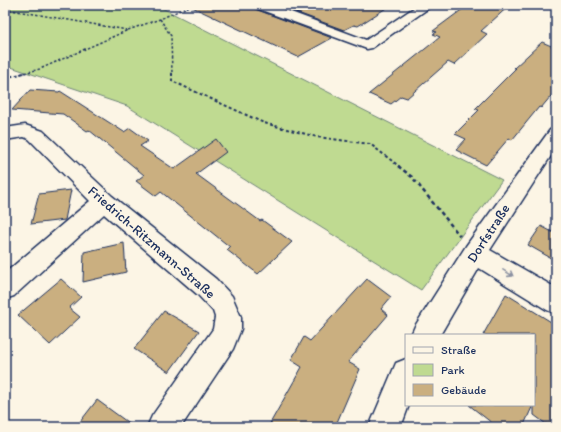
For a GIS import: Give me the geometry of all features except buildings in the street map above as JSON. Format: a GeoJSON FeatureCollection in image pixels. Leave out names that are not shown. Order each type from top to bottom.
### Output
{"type":"FeatureCollection","features":[{"type":"Feature","properties":{"kind":"street"},"geometry":{"type":"LineString","coordinates":[[260,5],[366,45],[427,5]]}},
{"type":"Feature","properties":{"kind":"street","name":"Friedrich-Ritzmann-Straße"},"geometry":{"type":"LineString","coordinates":[[5,134],[25,131],[36,135],[104,202],[207,287],[223,304],[228,317],[228,329],[224,339],[163,427]]}},
{"type":"Feature","properties":{"kind":"street","name":"Dorfstraße"},"geometry":{"type":"LineString","coordinates":[[426,334],[474,253],[522,181],[556,134]]}},
{"type":"Feature","properties":{"kind":"street"},"geometry":{"type":"LineString","coordinates":[[5,288],[104,202]]}},
{"type":"Feature","properties":{"kind":"street"},"geometry":{"type":"LineString","coordinates":[[474,253],[556,302]]}},
{"type":"Feature","properties":{"kind":"street"},"geometry":{"type":"LineString","coordinates":[[385,427],[405,376]]}},
{"type":"Feature","properties":{"kind":"path"},"geometry":{"type":"LineString","coordinates":[[5,78],[40,69],[128,30],[160,19],[192,5]]}},
{"type":"Feature","properties":{"kind":"path"},"geometry":{"type":"LineString","coordinates":[[5,9],[128,30]]}},
{"type":"Feature","properties":{"kind":"path"},"geometry":{"type":"LineString","coordinates":[[160,19],[171,36],[172,81],[264,123],[317,137],[370,144],[412,177],[474,253]]}},
{"type":"Feature","properties":{"kind":"green space"},"geometry":{"type":"Polygon","coordinates":[[[5,5],[156,5],[502,180],[421,290],[127,106],[5,65],[5,5]]]}}]}
